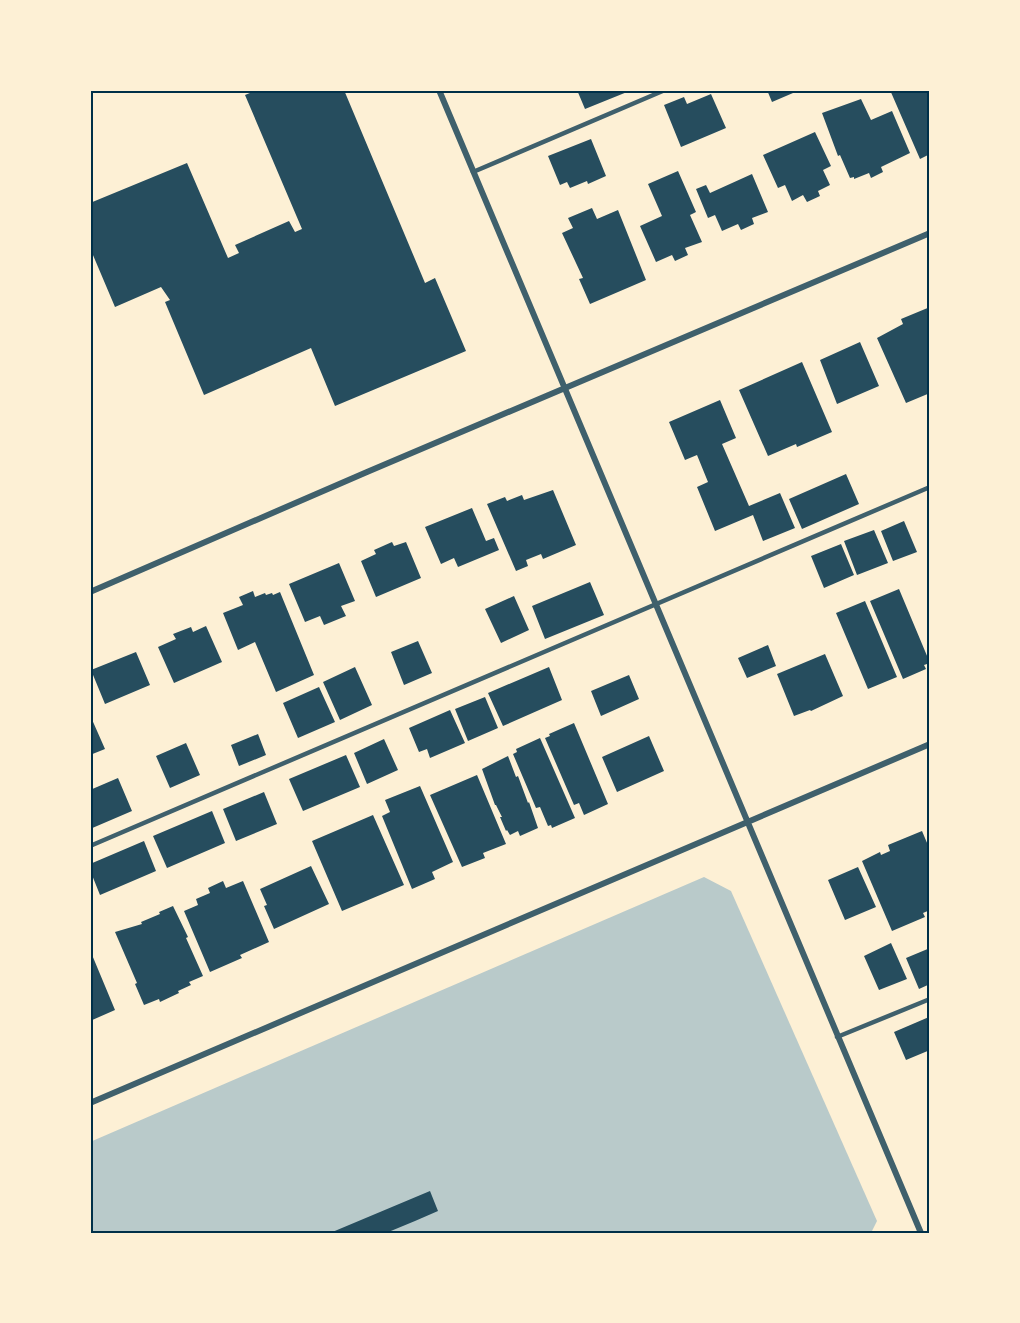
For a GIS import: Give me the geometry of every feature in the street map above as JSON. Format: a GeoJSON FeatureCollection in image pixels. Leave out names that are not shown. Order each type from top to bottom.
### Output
{"type":"FeatureCollection","features":[{"type":"Feature","properties":{"kind":"street"},"geometry":{"type":"LineString","coordinates":[[439,90],[921,1233]]}},
{"type":"Feature","properties":{"kind":"street"},"geometry":{"type":"LineString","coordinates":[[90,592],[356,476],[930,233]]}},
{"type":"Feature","properties":{"kind":"street"},"geometry":{"type":"LineString","coordinates":[[90,1103],[930,744]]}},
{"type":"Feature","properties":{"kind":"lane"},"geometry":{"type":"LineString","coordinates":[[473,172],[665,90]]}},
{"type":"Feature","properties":{"kind":"lane"},"geometry":{"type":"LineString","coordinates":[[90,846],[930,487]]}},
{"type":"Feature","properties":{"kind":"lane"},"geometry":{"type":"LineString","coordinates":[[837,1037],[930,999]]}},
{"type":"Feature","properties":{"kind":"shaded area"},"geometry":{"type":"Polygon","coordinates":[[[704,877],[731,891],[877,1221],[871,1233],[90,1233],[90,1142],[704,877]]]}},
{"type":"Feature","properties":{"kind":"building"},"geometry":{"type":"Polygon","coordinates":[[[257,90],[344,90],[425,283],[435,278],[466,351],[335,406],[311,348],[204,395],[165,302],[170,300],[161,287],[115,307],[90,248],[90,203],[187,163],[228,258],[239,253],[235,245],[289,221],[295,232],[302,229],[245,95],[257,90]]]}},
{"type":"Feature","properties":{"kind":"building"},"geometry":{"type":"Polygon","coordinates":[[[577,90],[632,90],[585,109],[577,90]]]}},
{"type":"Feature","properties":{"kind":"building"},"geometry":{"type":"Polygon","coordinates":[[[767,90],[800,90],[772,102],[767,90]]]}},
{"type":"Feature","properties":{"kind":"building"},"geometry":{"type":"Polygon","coordinates":[[[890,90],[930,90],[930,154],[920,159],[890,90]]]}},
{"type":"Feature","properties":{"kind":"building"},"geometry":{"type":"Polygon","coordinates":[[[711,94],[726,128],[681,147],[664,105],[684,97],[687,104],[711,94]]]}},
{"type":"Feature","properties":{"kind":"building"},"geometry":{"type":"Polygon","coordinates":[[[861,99],[871,120],[892,111],[910,153],[881,167],[883,172],[871,178],[869,173],[854,179],[854,177],[850,178],[840,155],[838,156],[822,113],[861,99]]]}},
{"type":"Feature","properties":{"kind":"building"},"geometry":{"type":"Polygon","coordinates":[[[815,132],[831,166],[823,170],[830,185],[818,191],[820,196],[807,202],[803,195],[792,201],[785,185],[778,188],[763,155],[815,132]]]}},
{"type":"Feature","properties":{"kind":"building"},"geometry":{"type":"Polygon","coordinates":[[[591,139],[606,176],[588,184],[587,181],[570,188],[567,182],[560,185],[548,156],[591,139]]]}},
{"type":"Feature","properties":{"kind":"building"},"geometry":{"type":"Polygon","coordinates":[[[678,171],[696,212],[690,215],[702,242],[685,248],[688,255],[675,261],[672,255],[656,262],[640,226],[662,216],[648,184],[678,171]]]}},
{"type":"Feature","properties":{"kind":"building"},"geometry":{"type":"Polygon","coordinates":[[[752,174],[768,212],[752,218],[754,224],[741,230],[738,224],[722,231],[715,215],[708,218],[696,189],[706,185],[710,193],[752,174]]]}},
{"type":"Feature","properties":{"kind":"building"},"geometry":{"type":"Polygon","coordinates":[[[592,208],[597,219],[618,210],[646,280],[590,304],[579,279],[583,278],[562,233],[573,228],[568,218],[592,208]]]}},
{"type":"Feature","properties":{"kind":"building"},"geometry":{"type":"Polygon","coordinates":[[[930,307],[930,393],[906,403],[877,338],[903,324],[901,319],[930,307]]]}},
{"type":"Feature","properties":{"kind":"building"},"geometry":{"type":"Polygon","coordinates":[[[860,342],[879,386],[837,404],[820,360],[860,342]]]}},
{"type":"Feature","properties":{"kind":"building"},"geometry":{"type":"Polygon","coordinates":[[[802,362],[832,432],[768,456],[739,390],[802,362]]]}},
{"type":"Feature","properties":{"kind":"building"},"geometry":{"type":"Polygon","coordinates":[[[720,400],[736,438],[722,444],[749,506],[780,493],[795,528],[763,541],[753,515],[715,531],[697,487],[708,482],[697,455],[685,460],[669,422],[720,400]]]}},
{"type":"Feature","properties":{"kind":"building"},"geometry":{"type":"Polygon","coordinates":[[[846,474],[859,504],[802,529],[789,499],[846,474]]]}},
{"type":"Feature","properties":{"kind":"building"},"geometry":{"type":"Polygon","coordinates":[[[553,490],[576,545],[543,559],[541,554],[526,560],[528,566],[516,571],[487,504],[505,497],[507,501],[522,495],[524,500],[553,490]]]}},
{"type":"Feature","properties":{"kind":"building"},"geometry":{"type":"Polygon","coordinates":[[[472,508],[486,541],[494,538],[499,550],[458,567],[454,558],[441,564],[425,527],[472,508]]]}},
{"type":"Feature","properties":{"kind":"building"},"geometry":{"type":"Polygon","coordinates":[[[904,521],[917,552],[893,561],[881,531],[904,521]]]}},
{"type":"Feature","properties":{"kind":"building"},"geometry":{"type":"Polygon","coordinates":[[[874,530],[888,563],[857,575],[844,541],[874,530]]]}},
{"type":"Feature","properties":{"kind":"building"},"geometry":{"type":"Polygon","coordinates":[[[392,542],[394,546],[406,542],[421,578],[376,597],[361,561],[376,554],[374,550],[392,542]]]}},
{"type":"Feature","properties":{"kind":"building"},"geometry":{"type":"Polygon","coordinates":[[[841,544],[854,575],[824,588],[811,556],[841,544]]]}},
{"type":"Feature","properties":{"kind":"building"},"geometry":{"type":"Polygon","coordinates":[[[339,563],[355,601],[341,606],[346,616],[324,625],[320,616],[305,622],[289,584],[339,563]]]}},
{"type":"Feature","properties":{"kind":"building"},"geometry":{"type":"Polygon","coordinates":[[[590,582],[604,615],[545,639],[532,606],[590,582]]]}},
{"type":"Feature","properties":{"kind":"building"},"geometry":{"type":"Polygon","coordinates":[[[899,589],[930,663],[924,665],[926,669],[903,679],[870,601],[899,589]]]}},
{"type":"Feature","properties":{"kind":"building"},"geometry":{"type":"Polygon","coordinates":[[[253,591],[255,597],[265,593],[273,595],[280,592],[314,675],[276,692],[255,642],[238,650],[223,613],[243,605],[239,597],[253,591]]]}},
{"type":"Feature","properties":{"kind":"building"},"geometry":{"type":"Polygon","coordinates":[[[514,596],[529,630],[501,643],[485,609],[514,596]]]}},
{"type":"Feature","properties":{"kind":"building"},"geometry":{"type":"Polygon","coordinates":[[[865,601],[897,677],[868,689],[836,613],[865,601]]]}},
{"type":"Feature","properties":{"kind":"building"},"geometry":{"type":"Polygon","coordinates":[[[206,626],[222,662],[174,683],[158,647],[176,639],[173,634],[191,627],[193,632],[206,626]]]}},
{"type":"Feature","properties":{"kind":"building"},"geometry":{"type":"Polygon","coordinates":[[[418,641],[432,673],[404,685],[391,652],[418,641]]]}},
{"type":"Feature","properties":{"kind":"building"},"geometry":{"type":"Polygon","coordinates":[[[768,645],[776,666],[747,678],[738,658],[768,645]]]}},
{"type":"Feature","properties":{"kind":"building"},"geometry":{"type":"Polygon","coordinates":[[[136,652],[150,685],[105,704],[91,670],[136,652]]]}},
{"type":"Feature","properties":{"kind":"building"},"geometry":{"type":"Polygon","coordinates":[[[825,654],[843,696],[794,716],[777,674],[825,654]]]}},
{"type":"Feature","properties":{"kind":"building"},"geometry":{"type":"Polygon","coordinates":[[[355,667],[372,705],[340,720],[323,682],[355,667]]]}},
{"type":"Feature","properties":{"kind":"building"},"geometry":{"type":"Polygon","coordinates":[[[549,667],[562,700],[503,726],[488,693],[549,667]]]}},
{"type":"Feature","properties":{"kind":"building"},"geometry":{"type":"Polygon","coordinates":[[[629,675],[639,699],[601,716],[591,691],[629,675]]]}},
{"type":"Feature","properties":{"kind":"building"},"geometry":{"type":"Polygon","coordinates":[[[319,687],[335,722],[298,738],[283,703],[319,687]]]}},
{"type":"Feature","properties":{"kind":"building"},"geometry":{"type":"Polygon","coordinates":[[[485,697],[498,728],[468,741],[455,709],[485,697]]]}},
{"type":"Feature","properties":{"kind":"building"},"geometry":{"type":"Polygon","coordinates":[[[450,710],[465,743],[430,758],[427,749],[419,752],[409,728],[450,710]]]}},
{"type":"Feature","properties":{"kind":"building"},"geometry":{"type":"Polygon","coordinates":[[[90,715],[105,749],[90,755],[90,715]]]}},
{"type":"Feature","properties":{"kind":"building"},"geometry":{"type":"Polygon","coordinates":[[[574,723],[608,804],[584,815],[579,803],[574,805],[545,738],[574,723]]]}},
{"type":"Feature","properties":{"kind":"building"},"geometry":{"type":"Polygon","coordinates":[[[258,734],[266,755],[239,766],[231,745],[258,734]]]}},
{"type":"Feature","properties":{"kind":"building"},"geometry":{"type":"Polygon","coordinates":[[[649,736],[664,771],[617,792],[602,757],[649,736]]]}},
{"type":"Feature","properties":{"kind":"building"},"geometry":{"type":"Polygon","coordinates":[[[540,738],[575,818],[552,828],[551,825],[548,826],[540,807],[536,808],[513,754],[517,752],[516,749],[540,738]]]}},
{"type":"Feature","properties":{"kind":"building"},"geometry":{"type":"Polygon","coordinates":[[[384,739],[398,770],[367,784],[354,753],[384,739]]]}},
{"type":"Feature","properties":{"kind":"building"},"geometry":{"type":"Polygon","coordinates":[[[186,743],[200,775],[170,788],[156,756],[186,743]]]}},
{"type":"Feature","properties":{"kind":"building"},"geometry":{"type":"Polygon","coordinates":[[[346,755],[360,787],[303,811],[289,779],[346,755]]]}},
{"type":"Feature","properties":{"kind":"building"},"geometry":{"type":"Polygon","coordinates":[[[508,756],[538,828],[520,836],[518,831],[510,835],[506,831],[482,769],[508,756]]]}},
{"type":"Feature","properties":{"kind":"building"},"geometry":{"type":"Polygon","coordinates":[[[477,775],[506,844],[483,853],[485,858],[462,867],[430,795],[477,775]]]}},
{"type":"Feature","properties":{"kind":"building"},"geometry":{"type":"Polygon","coordinates":[[[118,778],[132,811],[90,829],[90,790],[118,778]]]}},
{"type":"Feature","properties":{"kind":"building"},"geometry":{"type":"Polygon","coordinates":[[[420,786],[453,862],[432,872],[435,879],[412,889],[382,816],[390,812],[385,800],[420,786]]]}},
{"type":"Feature","properties":{"kind":"building"},"geometry":{"type":"Polygon","coordinates":[[[264,792],[277,824],[236,841],[223,809],[264,792]]]}},
{"type":"Feature","properties":{"kind":"building"},"geometry":{"type":"Polygon","coordinates":[[[212,811],[225,843],[167,868],[153,836],[212,811]]]}},
{"type":"Feature","properties":{"kind":"building"},"geometry":{"type":"Polygon","coordinates":[[[373,815],[404,885],[342,911],[312,841],[373,815]]]}},
{"type":"Feature","properties":{"kind":"building"},"geometry":{"type":"Polygon","coordinates":[[[922,831],[930,850],[930,910],[923,913],[925,917],[892,931],[862,861],[880,852],[881,855],[890,851],[888,845],[922,831]]]}},
{"type":"Feature","properties":{"kind":"building"},"geometry":{"type":"Polygon","coordinates":[[[144,841],[156,871],[100,895],[90,870],[90,864],[144,841]]]}},
{"type":"Feature","properties":{"kind":"building"},"geometry":{"type":"Polygon","coordinates":[[[311,866],[329,904],[274,929],[264,906],[267,905],[260,889],[311,866]]]}},
{"type":"Feature","properties":{"kind":"building"},"geometry":{"type":"Polygon","coordinates":[[[858,867],[876,907],[845,920],[828,880],[858,867]]]}},
{"type":"Feature","properties":{"kind":"building"},"geometry":{"type":"Polygon","coordinates":[[[223,881],[226,888],[243,881],[269,942],[240,955],[242,958],[210,972],[184,911],[198,905],[196,899],[210,893],[208,888],[223,881]]]}},
{"type":"Feature","properties":{"kind":"building"},"geometry":{"type":"Polygon","coordinates":[[[173,906],[203,976],[189,982],[191,985],[178,991],[179,993],[160,1002],[159,999],[144,1005],[115,932],[142,924],[141,922],[173,906]]]}},
{"type":"Feature","properties":{"kind":"building"},"geometry":{"type":"Polygon","coordinates":[[[891,943],[907,979],[879,990],[864,956],[891,943]]]}},
{"type":"Feature","properties":{"kind":"building"},"geometry":{"type":"Polygon","coordinates":[[[930,948],[930,984],[919,989],[906,958],[930,948]]]}},
{"type":"Feature","properties":{"kind":"building"},"geometry":{"type":"Polygon","coordinates":[[[90,950],[115,1010],[90,1021],[90,950]]]}},
{"type":"Feature","properties":{"kind":"building"},"geometry":{"type":"Polygon","coordinates":[[[929,1017],[930,1050],[906,1060],[894,1032],[929,1017]]]}},
{"type":"Feature","properties":{"kind":"building"},"geometry":{"type":"Polygon","coordinates":[[[430,1191],[438,1211],[415,1221],[386,1233],[330,1233],[430,1191]]]}}]}
